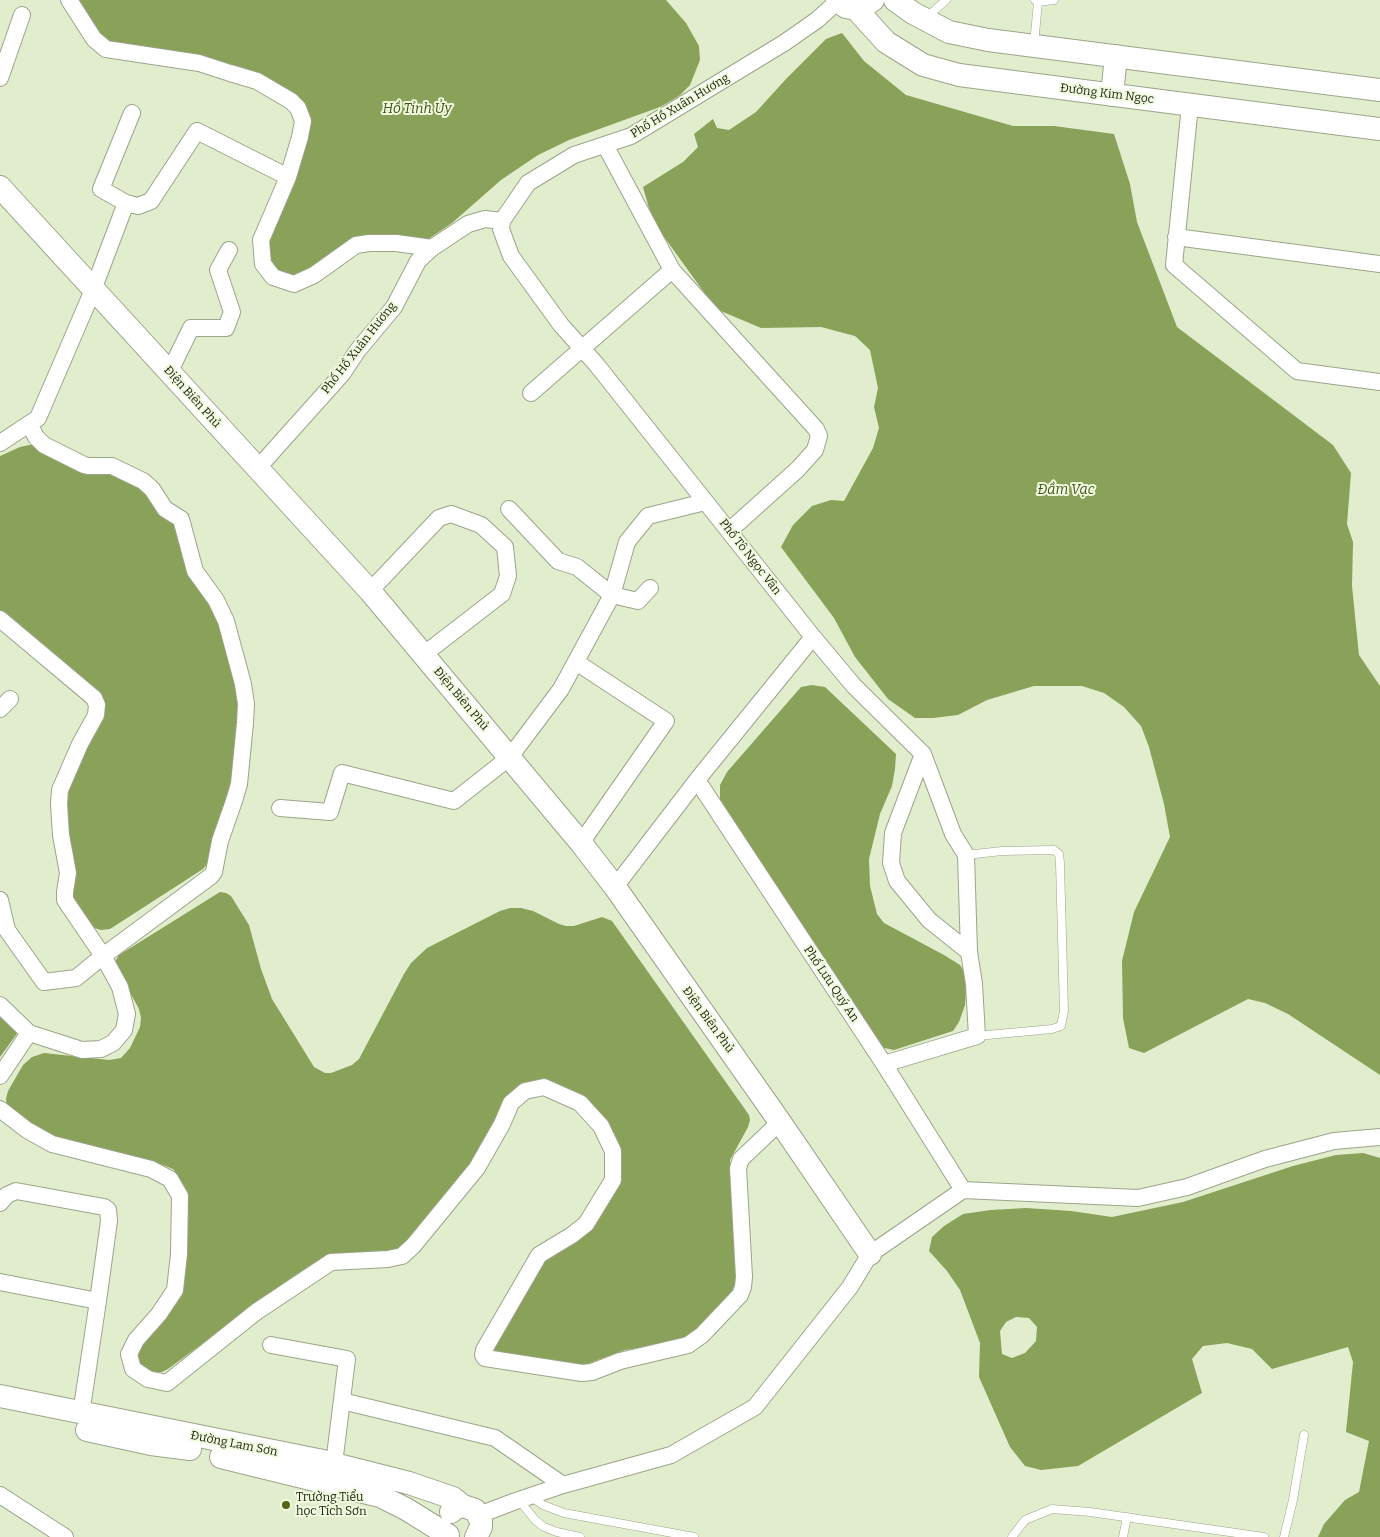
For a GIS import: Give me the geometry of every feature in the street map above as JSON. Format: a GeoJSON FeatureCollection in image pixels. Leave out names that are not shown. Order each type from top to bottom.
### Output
{"type":"FeatureCollection","features":[{"type":"Feature","properties":{"kind":"main road"},"geometry":{"type":"LineString","coordinates":[[895,0],[948,32],[988,40],[1380,90]]}},
{"type":"Feature","properties":{"kind":"main road","name":"Đường Kim Ngọc"},"geometry":{"type":"LineString","coordinates":[[851,2],[886,42],[923,64],[959,75],[1380,129]]}},
{"type":"Feature","properties":{"kind":"main road"},"geometry":{"type":"LineString","coordinates":[[1112,95],[1116,56]]}},
{"type":"Feature","properties":{"kind":"main road","name":"Điện Biên Phủ"},"geometry":{"type":"LineString","coordinates":[[0,187],[370,591],[581,843],[615,887],[870,1254]]}},
{"type":"Feature","properties":{"kind":"main road","name":"Đường Lam Sơn"},"geometry":{"type":"LineString","coordinates":[[0,1396],[334,1464],[409,1483],[453,1498],[473,1519]]}},
{"type":"Feature","properties":{"kind":"main road","name":"Đường Lam Sơn"},"geometry":{"type":"LineString","coordinates":[[0,1412],[151,1444],[189,1449],[380,1496],[406,1508],[449,1536]]}},
{"type":"Feature","properties":{"kind":"main road"},"geometry":{"type":"LineString","coordinates":[[449,1536],[445,1529],[447,1516],[457,1507],[473,1519]]}},
{"type":"Feature","properties":{"kind":"street"},"geometry":{"type":"LineString","coordinates":[[70,0],[94,39],[106,50],[199,63],[257,81],[291,101],[298,108],[303,121],[300,138],[288,177],[260,240],[262,264],[273,277],[294,284],[314,275],[356,246],[369,243],[396,243],[432,248]]}},
{"type":"Feature","properties":{"kind":"street","name":"Phố Hồ Xuân Hương"},"geometry":{"type":"LineString","coordinates":[[257,469],[342,374],[358,350],[394,307],[418,261],[432,248],[468,224],[485,219],[502,221],[528,183],[574,155],[631,136],[784,43],[817,20],[851,2]]}},
{"type":"Feature","properties":{"kind":"street"},"geometry":{"type":"LineString","coordinates":[[0,78],[22,15]]}},
{"type":"Feature","properties":{"kind":"street"},"geometry":{"type":"LineString","coordinates":[[1190,105],[1174,265],[1297,371],[1380,382]]}},
{"type":"Feature","properties":{"kind":"street"},"geometry":{"type":"LineString","coordinates":[[132,113],[101,189],[126,203],[138,206],[150,201],[197,131],[288,177]]}},
{"type":"Feature","properties":{"kind":"street"},"geometry":{"type":"LineString","coordinates":[[605,145],[672,270],[816,430],[819,436],[815,450],[798,469],[728,531]]}},
{"type":"Feature","properties":{"kind":"street"},"geometry":{"type":"LineString","coordinates":[[0,443],[38,418],[93,290],[126,203]]}},
{"type":"Feature","properties":{"kind":"street","name":"Phố Tô Ngọc Vân"},"geometry":{"type":"LineString","coordinates":[[502,221],[501,229],[511,256],[561,325],[582,348],[706,502],[813,638],[854,686],[923,754]]}},
{"type":"Feature","properties":{"kind":"street"},"geometry":{"type":"LineString","coordinates":[[1176,237],[1380,264]]}},
{"type":"Feature","properties":{"kind":"street"},"geometry":{"type":"LineString","coordinates":[[170,371],[191,328],[226,328],[232,312],[218,270],[228,250]]}},
{"type":"Feature","properties":{"kind":"street"},"geometry":{"type":"LineString","coordinates":[[531,393],[672,270]]}},
{"type":"Feature","properties":{"kind":"street"},"geometry":{"type":"LineString","coordinates":[[0,900],[7,930],[44,982],[76,978],[211,876],[214,872],[220,840],[238,784],[246,704],[243,684],[226,621],[216,600],[195,570],[181,519],[165,509],[152,489],[143,481],[112,466],[84,465],[52,449],[40,441],[29,424]]}},
{"type":"Feature","properties":{"kind":"street"},"geometry":{"type":"LineString","coordinates":[[280,808],[330,812],[342,773],[454,801],[510,757],[562,689],[612,595],[627,542],[648,516],[706,502]]}},
{"type":"Feature","properties":{"kind":"street"},"geometry":{"type":"LineString","coordinates":[[509,508],[558,561],[577,567],[612,595],[638,601],[650,588]]}},
{"type":"Feature","properties":{"kind":"street"},"geometry":{"type":"LineString","coordinates":[[370,591],[439,518],[451,514],[481,525],[505,547],[508,576],[502,594],[423,655]]}},
{"type":"Feature","properties":{"kind":"street"},"geometry":{"type":"LineString","coordinates":[[0,618],[94,698],[97,705],[96,714],[80,744],[60,790],[61,835],[68,873],[64,892],[65,900],[103,956],[120,987],[128,1014],[124,1030],[113,1043],[101,1049],[82,1050],[29,1033],[0,1005]]}},
{"type":"Feature","properties":{"kind":"street"},"geometry":{"type":"LineString","coordinates":[[615,887],[697,780],[813,638]]}},
{"type":"Feature","properties":{"kind":"street"},"geometry":{"type":"LineString","coordinates":[[576,662],[666,720],[581,843]]}},
{"type":"Feature","properties":{"kind":"street"},"geometry":{"type":"LineString","coordinates":[[884,1064],[977,1036],[970,952],[966,855],[953,834],[923,754]]}},
{"type":"Feature","properties":{"kind":"street"},"geometry":{"type":"LineString","coordinates":[[923,754],[893,833],[891,863],[897,881],[929,920],[970,952]]}},
{"type":"Feature","properties":{"kind":"street","name":"Phố Lưu Quý An"},"geometry":{"type":"LineString","coordinates":[[697,780],[884,1064],[963,1190]]}},
{"type":"Feature","properties":{"kind":"street"},"geometry":{"type":"LineString","coordinates":[[0,1076],[29,1033]]}},
{"type":"Feature","properties":{"kind":"street"},"geometry":{"type":"LineString","coordinates":[[0,1109],[27,1130],[52,1144],[152,1169],[170,1179],[180,1196],[180,1254],[175,1290],[159,1314],[136,1340],[130,1354],[133,1369],[148,1379],[167,1383],[256,1312],[331,1262],[388,1259],[402,1256],[413,1246],[477,1168],[502,1124],[511,1103],[525,1091],[544,1087],[580,1103],[601,1126],[613,1151],[613,1180],[586,1224],[539,1255],[484,1350],[483,1355],[485,1358],[582,1373],[592,1372],[620,1361],[688,1345],[702,1335],[740,1295],[744,1287],[738,1168],[741,1159],[780,1122]]}},
{"type":"Feature","properties":{"kind":"street"},"geometry":{"type":"LineString","coordinates":[[473,1519],[563,1485],[671,1455],[755,1407],[850,1287],[870,1254],[963,1190],[1138,1198],[1187,1187],[1265,1159],[1334,1141],[1380,1137]]}},
{"type":"Feature","properties":{"kind":"street"},"geometry":{"type":"LineString","coordinates":[[0,1202],[7,1195],[16,1191],[104,1207],[108,1210],[109,1222],[81,1414]]}},
{"type":"Feature","properties":{"kind":"street"},"geometry":{"type":"LineString","coordinates":[[0,1282],[98,1301]]}},
{"type":"Feature","properties":{"kind":"street"},"geometry":{"type":"LineString","coordinates":[[271,1345],[347,1359],[334,1464]]}},
{"type":"Feature","properties":{"kind":"street"},"geometry":{"type":"LineString","coordinates":[[342,1401],[496,1438],[563,1485]]}},
{"type":"Feature","properties":{"kind":"street"},"geometry":{"type":"LineString","coordinates":[[0,1495],[65,1537]]}},
{"type":"Feature","properties":{"kind":"lane"},"geometry":{"type":"LineString","coordinates":[[925,19],[946,0]]}},
{"type":"Feature","properties":{"kind":"lane"},"geometry":{"type":"LineString","coordinates":[[1034,46],[1036,1],[1054,0]]}},
{"type":"Feature","properties":{"kind":"lane"},"geometry":{"type":"LineString","coordinates":[[966,855],[1002,851],[1054,850],[1059,854],[1060,863],[1064,1011],[1061,1026],[1052,1029],[977,1036]]}},
{"type":"Feature","properties":{"kind":"lane"},"geometry":{"type":"LineString","coordinates":[[1284,1537],[1293,1500],[1304,1435]]}},
{"type":"Feature","properties":{"kind":"lane"},"geometry":{"type":"LineString","coordinates":[[525,1498],[535,1520],[544,1527],[580,1537]]}},
{"type":"Feature","properties":{"kind":"lane"},"geometry":{"type":"LineString","coordinates":[[525,1498],[564,1513],[694,1537]]}},
{"type":"Feature","properties":{"kind":"lane"},"geometry":{"type":"LineString","coordinates":[[1012,1537],[1025,1520],[1052,1508],[1264,1537]]}},
{"type":"Feature","properties":{"kind":"lane"},"geometry":{"type":"LineString","coordinates":[[1124,1537],[1127,1517]]}},
{"type":"Feature","properties":{"kind":"water","name":"Hồ Tỉnh Ủy"},"geometry":{"type":"Polygon","coordinates":[[[76,0],[666,0],[686,23],[699,46],[700,60],[690,85],[679,96],[660,107],[569,140],[538,155],[501,180],[452,223],[427,240],[382,238],[291,276],[274,270],[268,262],[266,246],[293,178],[299,100],[104,41],[76,0]]]}},
{"type":"Feature","properties":{"kind":"water","name":"Đầm Vạc"},"geometry":{"type":"Polygon","coordinates":[[[842,33],[864,61],[906,95],[1013,126],[1054,126],[1114,134],[1130,184],[1137,222],[1177,327],[1333,445],[1351,473],[1347,524],[1353,542],[1352,586],[1359,655],[1380,686],[1380,1075],[1288,1014],[1265,1003],[1248,999],[1144,1053],[1129,1048],[1123,1018],[1122,961],[1134,912],[1170,837],[1164,804],[1149,747],[1141,726],[1124,707],[1104,693],[1082,686],[1034,686],[987,700],[958,715],[915,718],[888,699],[855,657],[834,618],[781,547],[793,525],[812,506],[831,500],[844,501],[873,448],[879,428],[874,407],[878,388],[870,350],[855,336],[821,327],[761,328],[716,309],[657,227],[643,187],[683,162],[698,147],[694,134],[713,119],[717,128],[729,130],[756,112],[826,39],[842,33]]]}},
{"type":"Feature","properties":{"kind":"water"},"geometry":{"type":"Polygon","coordinates":[[[29,445],[35,445],[138,482],[174,520],[221,623],[242,720],[233,791],[209,862],[203,869],[110,929],[101,930],[91,927],[73,902],[63,800],[104,709],[0,614],[0,456],[29,445]]]}},
{"type":"Feature","properties":{"kind":"water"},"geometry":{"type":"Polygon","coordinates":[[[812,685],[825,687],[896,754],[892,786],[880,814],[869,859],[870,886],[877,914],[884,923],[960,965],[967,976],[965,1005],[959,1022],[953,1031],[894,1050],[880,1047],[726,813],[720,799],[720,785],[727,772],[801,687],[812,685]]]}},
{"type":"Feature","properties":{"kind":"water"},"geometry":{"type":"Polygon","coordinates":[[[220,892],[231,896],[249,925],[261,969],[272,999],[314,1067],[325,1073],[331,1073],[352,1065],[359,1059],[404,974],[411,963],[427,948],[500,911],[510,908],[533,911],[566,926],[574,926],[602,917],[612,921],[749,1115],[748,1127],[730,1160],[737,1277],[733,1291],[689,1337],[669,1344],[625,1350],[579,1367],[495,1353],[494,1349],[540,1265],[615,1184],[598,1118],[525,1084],[476,1156],[402,1248],[313,1264],[168,1369],[162,1372],[155,1372],[141,1367],[136,1362],[139,1343],[177,1303],[183,1288],[183,1186],[179,1177],[173,1169],[163,1165],[83,1148],[51,1137],[7,1106],[6,1099],[8,1091],[23,1065],[32,1057],[44,1053],[109,1060],[121,1058],[130,1048],[140,1027],[141,1018],[139,1009],[116,967],[116,960],[119,955],[220,892]]]}},
{"type":"Feature","properties":{"kind":"water"},"geometry":{"type":"Polygon","coordinates":[[[0,1012],[18,1031],[0,1057],[0,1012]]]}},
{"type":"Feature","properties":{"kind":"water"},"geometry":{"type":"Polygon","coordinates":[[[1363,1153],[1380,1158],[1380,1537],[1318,1537],[1324,1524],[1345,1500],[1359,1492],[1369,1441],[1346,1432],[1353,1362],[1348,1347],[1272,1369],[1252,1349],[1227,1343],[1203,1346],[1192,1359],[1202,1393],[1078,1466],[1041,1470],[1025,1466],[1010,1447],[979,1377],[980,1343],[960,1290],[947,1271],[929,1251],[932,1237],[944,1226],[963,1214],[1026,1208],[1071,1211],[1112,1217],[1183,1202],[1293,1166],[1336,1155],[1363,1153]],[[1016,1317],[1006,1322],[1000,1331],[1002,1354],[1012,1358],[1025,1353],[1036,1341],[1037,1327],[1029,1318],[1016,1317]]]}},
{"type":"Feature","properties":{"kind":"place","name":"Trường Tiểu học Tích Sơn"},"geometry":{"type":"Point","coordinates":[286,1505]}}]}
